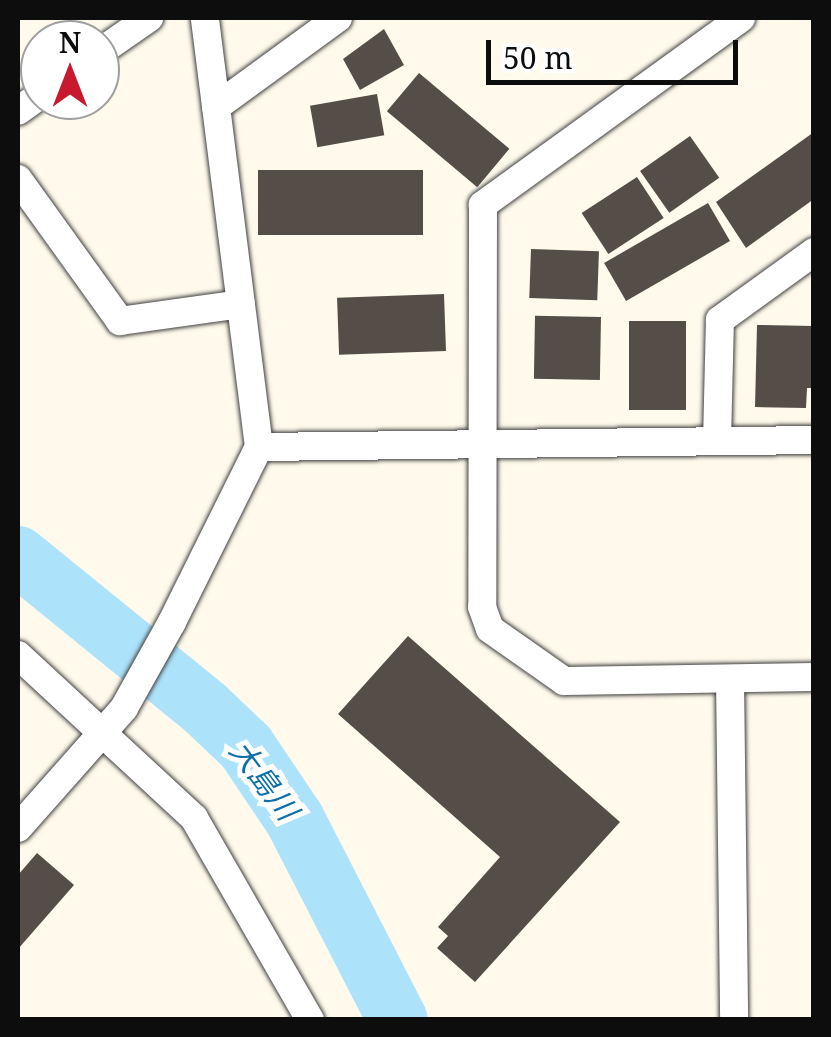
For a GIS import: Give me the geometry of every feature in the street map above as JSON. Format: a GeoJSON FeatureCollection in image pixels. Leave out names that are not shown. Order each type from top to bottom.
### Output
{"type":"FeatureCollection","features":[{"type":"Feature","properties":{"kind":"street"},"geometry":{"type":"LineString","coordinates":[[120,38],[148,18]]}},
{"type":"Feature","properties":{"kind":"street"},"geometry":{"type":"LineString","coordinates":[[18,828],[124,708],[166,635],[259,448],[205,18]]}},
{"type":"Feature","properties":{"kind":"street"},"geometry":{"type":"LineString","coordinates":[[216,106],[338,18]]}},
{"type":"Feature","properties":{"kind":"street"},"geometry":{"type":"LineString","coordinates":[[740,18],[710,26],[483,205],[482,607],[490,629],[564,681],[814,678]]}},
{"type":"Feature","properties":{"kind":"street"},"geometry":{"type":"LineString","coordinates":[[18,180],[120,321],[240,304]]}},
{"type":"Feature","properties":{"kind":"street"},"geometry":{"type":"LineString","coordinates":[[717,441],[720,320],[814,252]]}},
{"type":"Feature","properties":{"kind":"street"},"geometry":{"type":"LineString","coordinates":[[259,448],[814,440]]}},
{"type":"Feature","properties":{"kind":"street"},"geometry":{"type":"LineString","coordinates":[[18,655],[194,818],[310,1020]]}},
{"type":"Feature","properties":{"kind":"street"},"geometry":{"type":"LineString","coordinates":[[730,678],[734,1020]]}},
{"type":"Feature","properties":{"kind":"building"},"geometry":{"type":"Polygon","coordinates":[[[384,29],[404,65],[360,90],[343,59],[384,29]]]}},
{"type":"Feature","properties":{"kind":"building"},"geometry":{"type":"Polygon","coordinates":[[[419,73],[509,149],[477,187],[387,111],[419,73]]]}},
{"type":"Feature","properties":{"kind":"building"},"geometry":{"type":"Polygon","coordinates":[[[377,94],[384,135],[317,147],[310,106],[377,94]]]}},
{"type":"Feature","properties":{"kind":"building"},"geometry":{"type":"Polygon","coordinates":[[[814,132],[814,199],[746,248],[716,202],[814,132]]]}},
{"type":"Feature","properties":{"kind":"building"},"geometry":{"type":"Polygon","coordinates":[[[690,136],[719,178],[669,213],[640,171],[690,136]]]}},
{"type":"Feature","properties":{"kind":"building"},"geometry":{"type":"Polygon","coordinates":[[[258,170],[423,170],[423,235],[258,235],[258,170]]]}},
{"type":"Feature","properties":{"kind":"building"},"geometry":{"type":"Polygon","coordinates":[[[637,177],[664,218],[608,254],[582,213],[637,177]]]}},
{"type":"Feature","properties":{"kind":"building"},"geometry":{"type":"Polygon","coordinates":[[[708,203],[730,241],[626,301],[604,263],[708,203]]]}},
{"type":"Feature","properties":{"kind":"building"},"geometry":{"type":"Polygon","coordinates":[[[531,249],[599,251],[597,300],[529,298],[531,249]]]}},
{"type":"Feature","properties":{"kind":"building"},"geometry":{"type":"Polygon","coordinates":[[[444,294],[446,351],[339,355],[337,298],[444,294]]]}},
{"type":"Feature","properties":{"kind":"building"},"geometry":{"type":"Polygon","coordinates":[[[535,316],[601,317],[600,380],[534,379],[535,316]]]}},
{"type":"Feature","properties":{"kind":"building"},"geometry":{"type":"Polygon","coordinates":[[[629,321],[686,321],[686,410],[629,410],[629,321]]]}},
{"type":"Feature","properties":{"kind":"building"},"geometry":{"type":"Polygon","coordinates":[[[757,325],[814,326],[814,388],[807,388],[806,408],[755,407],[757,325]]]}},
{"type":"Feature","properties":{"kind":"building"},"geometry":{"type":"Polygon","coordinates":[[[408,636],[620,822],[475,982],[437,948],[448,936],[438,927],[500,857],[338,714],[408,636]]]}},
{"type":"Feature","properties":{"kind":"building"},"geometry":{"type":"Polygon","coordinates":[[[37,853],[74,885],[18,949],[18,875],[37,853]]]}},
{"type":"Feature","properties":{"kind":"waterway","name":"大島川"},"geometry":{"type":"LineString","coordinates":[[18,556],[206,709],[246,747],[295,820],[398,1020]]}}]}
